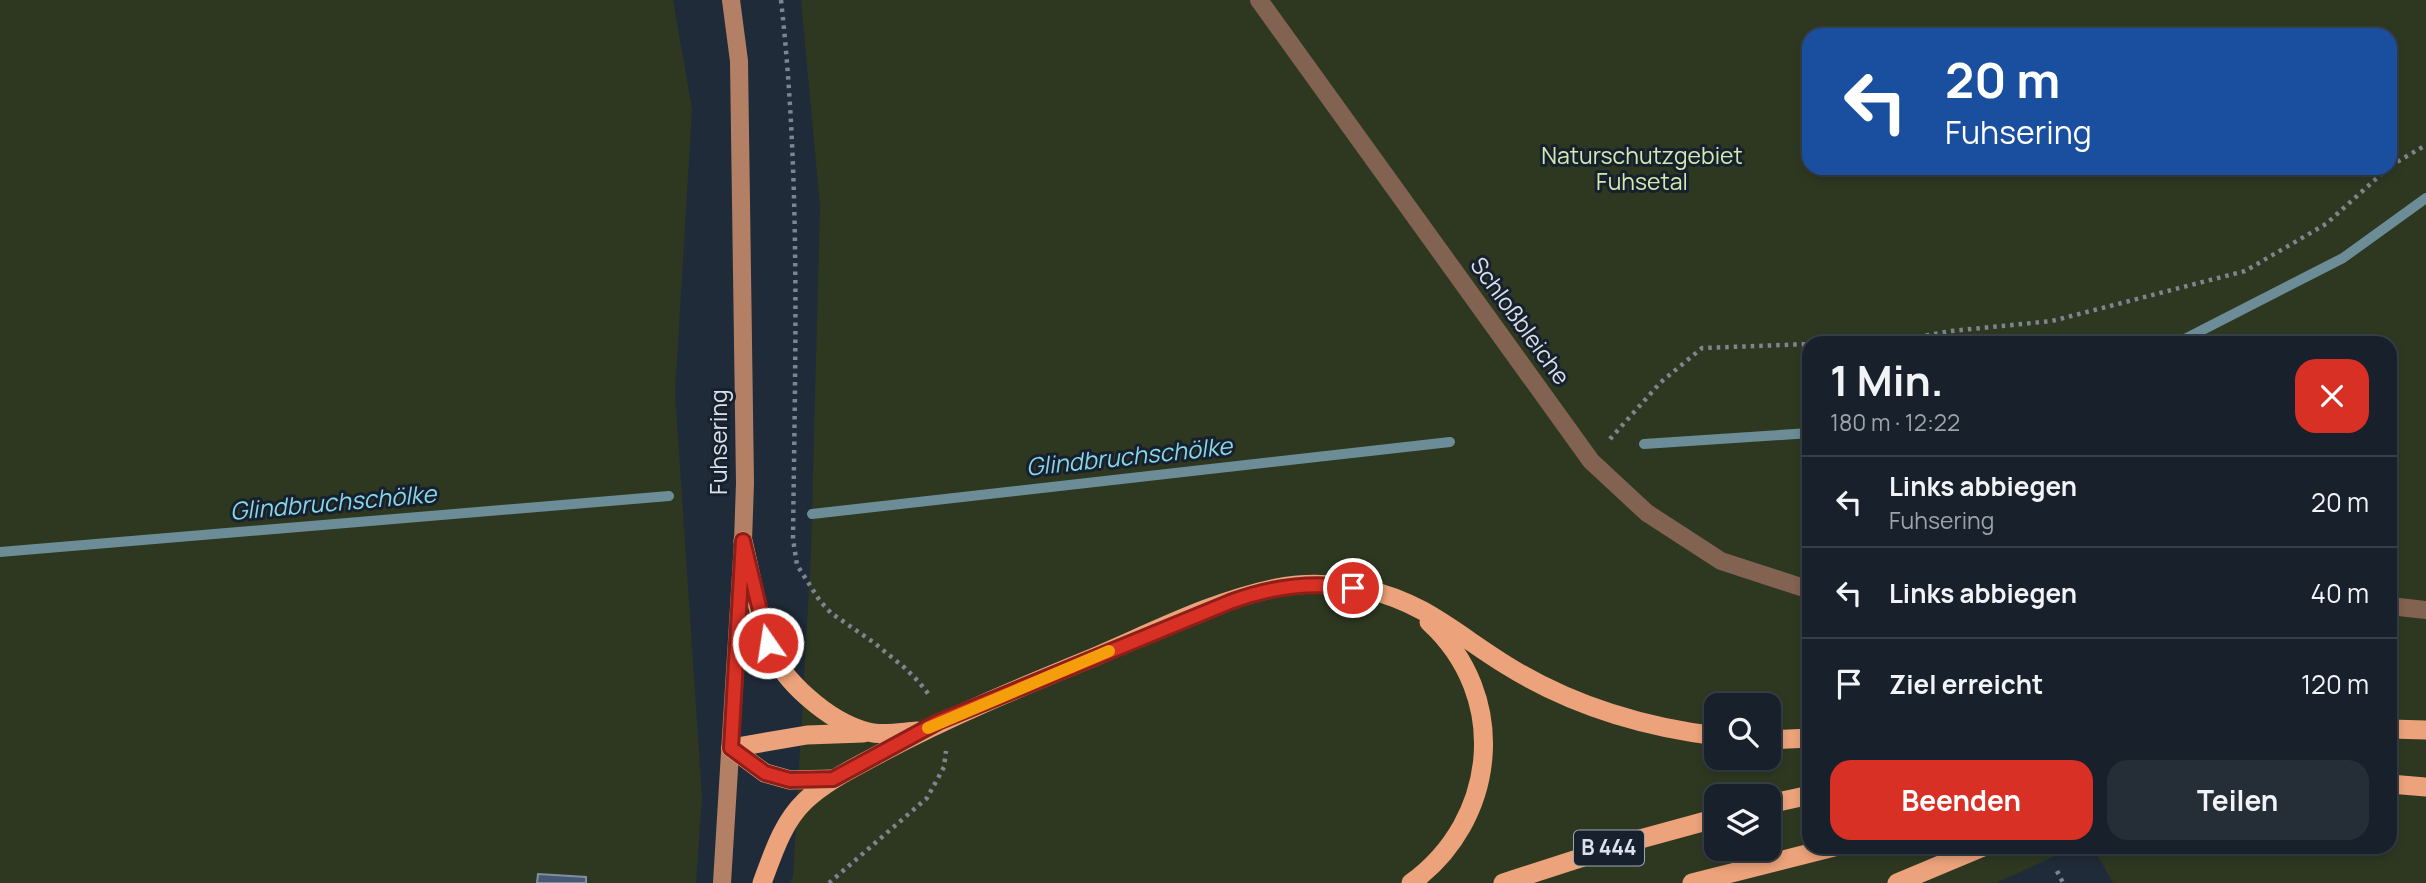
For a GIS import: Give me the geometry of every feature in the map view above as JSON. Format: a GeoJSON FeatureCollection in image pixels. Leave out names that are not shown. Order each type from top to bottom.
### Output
{"type":"FeatureCollection","features":[{"type":"Feature","properties":{"kind":"highway"},"geometry":{"type":"LineString","coordinates":[[743,541],[768,643],[782,668],[799,689],[820,708],[871,733]]}},
{"type":"Feature","properties":{"kind":"highway"},"geometry":{"type":"LineString","coordinates":[[762,883],[779,837],[803,803],[833,779],[930,727],[1192,616],[1249,595],[1278,588],[1337,585],[1369,590],[1400,600],[1446,622],[1505,665],[1561,695],[1635,721],[1704,735]]}},
{"type":"Feature","properties":{"kind":"highway"},"geometry":{"type":"LineString","coordinates":[[1400,600],[1441,633],[1457,654],[1478,702],[1483,732],[1483,762],[1477,792],[1466,821],[1450,847],[1430,869],[1411,883]]}},
{"type":"Feature","properties":{"kind":"highway"},"geometry":{"type":"LineString","coordinates":[[731,748],[807,735],[871,733],[930,727]]}},
{"type":"Feature","properties":{"kind":"highway"},"geometry":{"type":"LineString","coordinates":[[2397,729],[2426,730]]}},
{"type":"Feature","properties":{"kind":"highway"},"geometry":{"type":"LineString","coordinates":[[1781,739],[1802,738]]}},
{"type":"Feature","properties":{"kind":"highway"},"geometry":{"type":"LineString","coordinates":[[731,748],[765,773],[790,780],[833,779]]}},
{"type":"Feature","properties":{"kind":"highway"},"geometry":{"type":"LineString","coordinates":[[2397,785],[2426,787]]}},
{"type":"Feature","properties":{"kind":"highway"},"geometry":{"type":"LineString","coordinates":[[1781,801],[1802,797]]}},
{"type":"Feature","properties":{"kind":"highway","name":"B 444"},"geometry":{"type":"LineString","coordinates":[[1503,883],[1633,841],[1704,822]]}},
{"type":"Feature","properties":{"kind":"highway"},"geometry":{"type":"LineString","coordinates":[[1692,883],[1806,854]]}},
{"type":"Feature","properties":{"kind":"highway"},"geometry":{"type":"LineString","coordinates":[[1897,883],[1966,854]]}},
{"type":"Feature","properties":{"kind":"main road","name":"Fuhsering"},"geometry":{"type":"LineString","coordinates":[[722,883],[745,483],[739,61],[731,0]]}},
{"type":"Feature","properties":{"kind":"street","name":"Schloßbleiche"},"geometry":{"type":"LineString","coordinates":[[1259,0],[1591,461],[1647,513],[1721,561],[1802,587]]}},
{"type":"Feature","properties":{"kind":"street"},"geometry":{"type":"LineString","coordinates":[[2397,607],[2426,610]]}},
{"type":"Feature","properties":{"kind":"path"},"geometry":{"type":"LineString","coordinates":[[781,0],[793,196],[793,539],[797,565],[831,613],[873,642],[929,694],[930,727],[946,750],[944,766],[927,798],[829,883]]}},
{"type":"Feature","properties":{"kind":"path"},"geometry":{"type":"LineString","coordinates":[[2397,162],[2426,145]]}},
{"type":"Feature","properties":{"kind":"path"},"geometry":{"type":"LineString","coordinates":[[1923,336],[2052,321],[2245,271],[2326,224],[2380,175]]}},
{"type":"Feature","properties":{"kind":"path"},"geometry":{"type":"LineString","coordinates":[[1591,461],[1661,382],[1702,348],[1802,344]]}},
{"type":"Feature","properties":{"kind":"path"},"geometry":{"type":"LineString","coordinates":[[2057,870],[2063,883]]}},
{"type":"Feature","properties":{"kind":"green space"},"geometry":{"type":"Polygon","coordinates":[[[0,0],[673,0],[692,109],[675,393],[702,797],[696,883],[0,883],[0,0]]]}},
{"type":"Feature","properties":{"kind":"green space","name":"Naturschutzgebiet Fuhsetal"},"geometry":{"type":"Polygon","coordinates":[[[801,0],[2426,0],[2426,883],[2113,883],[2097,854],[2397,854],[2397,336],[1802,336],[1802,854],[2059,854],[1996,883],[790,883],[793,877],[811,553],[820,206],[801,0]]]}},
{"type":"Feature","properties":{"kind":"building"},"geometry":{"type":"Polygon","coordinates":[[[538,874],[586,877],[586,883],[537,883],[538,874]]]}},
{"type":"Feature","properties":{"kind":"waterway","name":"Glindbruchschölke"},"geometry":{"type":"LineString","coordinates":[[2191,336],[2343,258],[2426,198]]}},
{"type":"Feature","properties":{"kind":"waterway","name":"Glindbruchschölke"},"geometry":{"type":"LineString","coordinates":[[1644,444],[1802,434]]}},
{"type":"Feature","properties":{"kind":"waterway","name":"Glindbruchschölke"},"geometry":{"type":"LineString","coordinates":[[812,514],[1450,442]]}},
{"type":"Feature","properties":{"kind":"waterway","name":"Glindbruchschölke"},"geometry":{"type":"LineString","coordinates":[[0,552],[669,496]]}},
{"type":"Feature","properties":{"kind":"slow traffic"},"geometry":{"type":"LineString","coordinates":[[928,728],[1109,651]]}},
{"type":"Feature","properties":{"kind":"route"},"geometry":{"type":"LineString","coordinates":[[768,643],[743,541],[731,748],[765,773],[790,780],[833,779],[938,722],[1192,616],[1249,595],[1307,585],[1353,588]]}}]}
